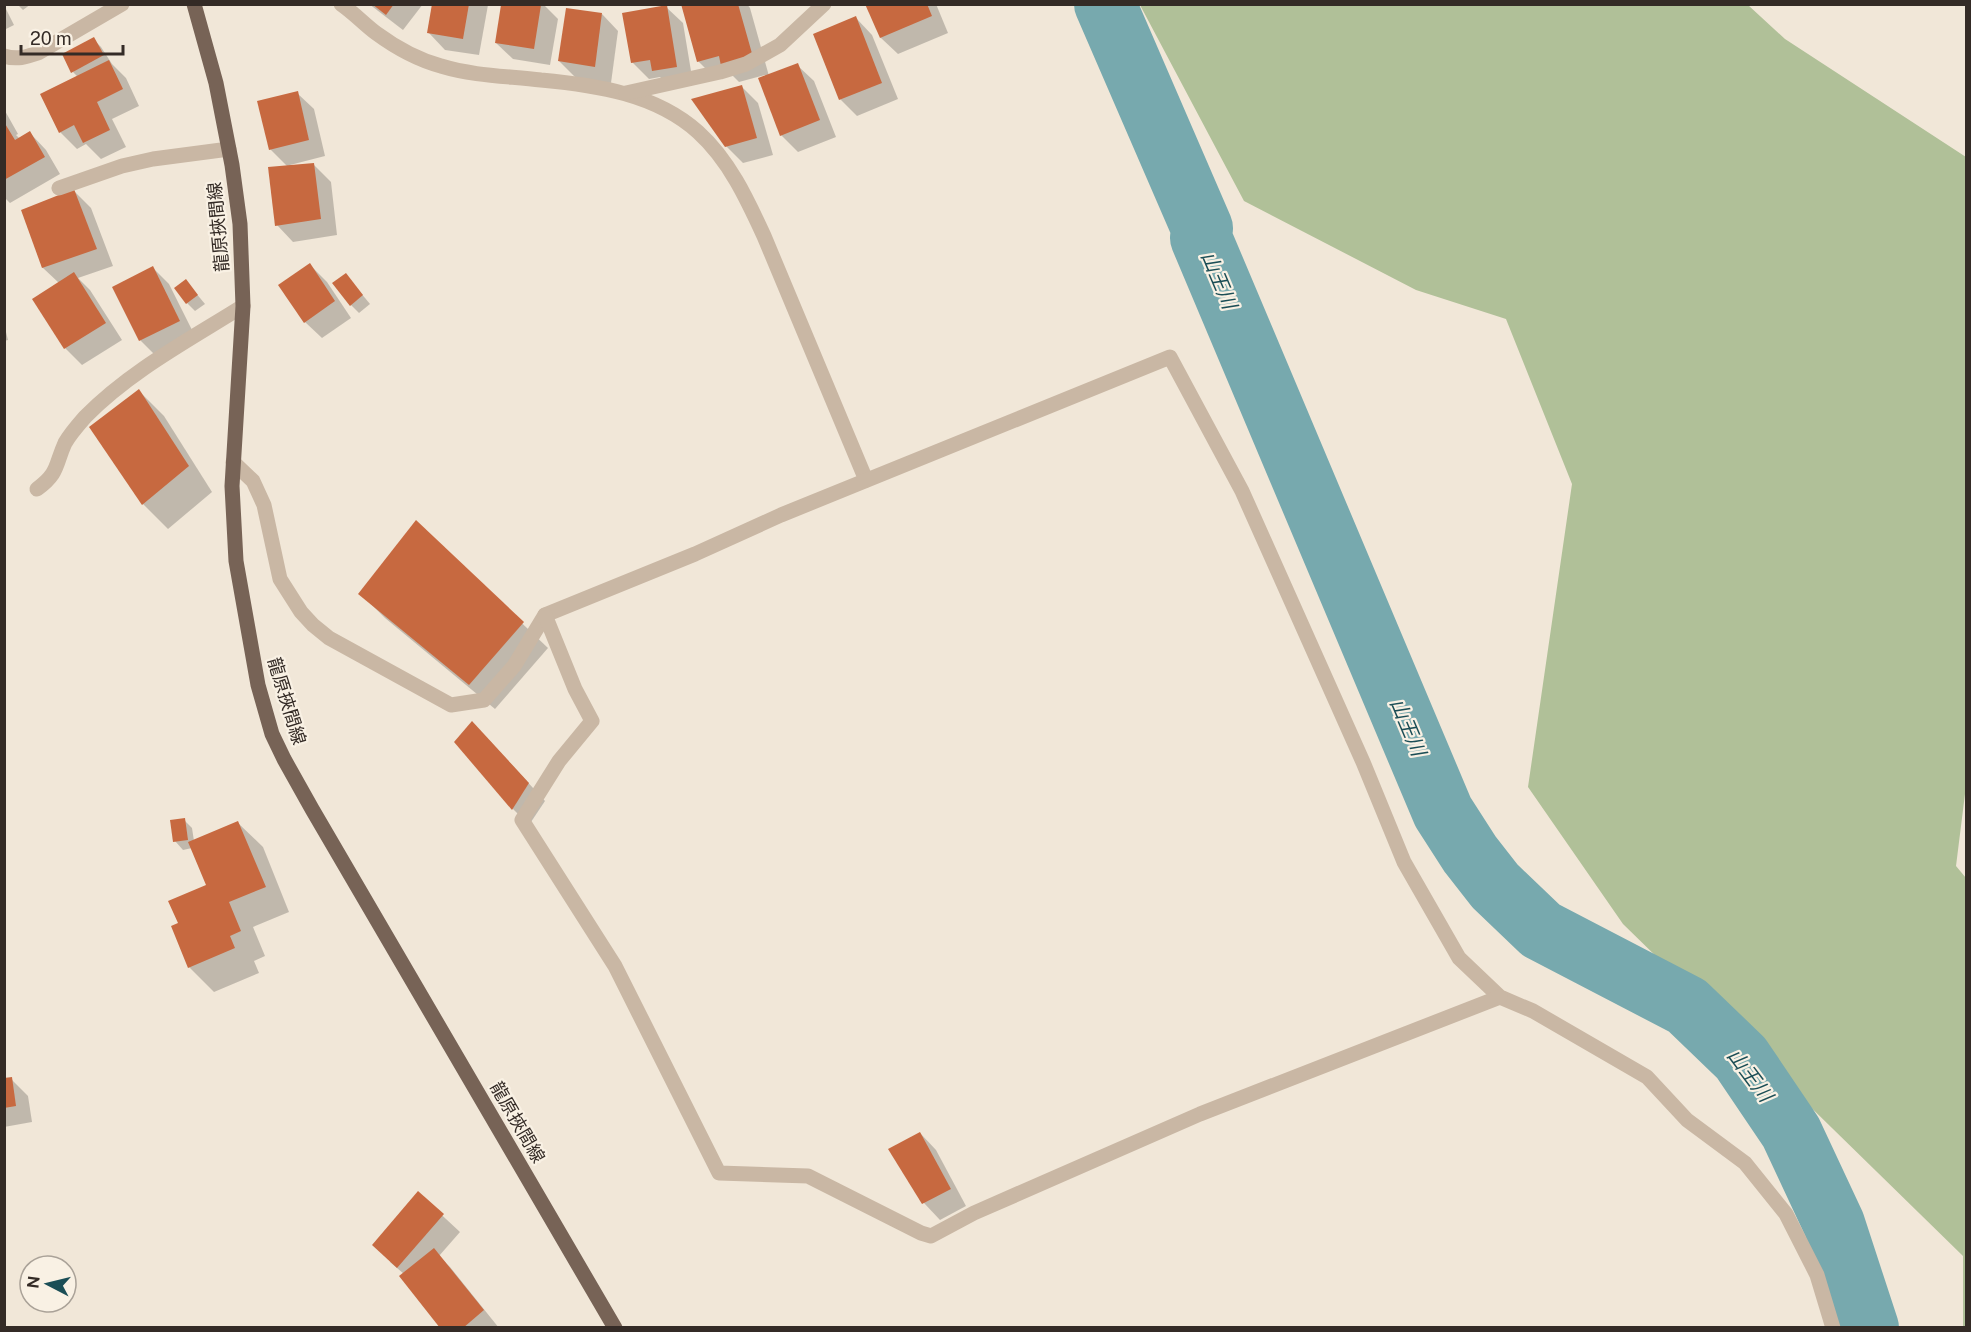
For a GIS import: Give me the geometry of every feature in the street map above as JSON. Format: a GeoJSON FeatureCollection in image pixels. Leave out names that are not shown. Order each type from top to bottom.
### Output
{"type":"FeatureCollection","features":[{"type":"Feature","properties":{"kind":"main road","name":"龍原挾間線"},"geometry":{"type":"LineString","coordinates":[[194,4],[216,83],[240,224],[243,306],[232,510],[236,561],[258,685],[272,734],[298,783],[615,1328]]}},
{"type":"Feature","properties":{"kind":"street"},"geometry":{"type":"LineString","coordinates":[[4,56],[13,59],[25,58],[38,53],[122,4]]}},
{"type":"Feature","properties":{"kind":"street"},"geometry":{"type":"LineString","coordinates":[[341,4],[393,45],[438,66],[467,73],[569,82],[623,93],[664,108],[700,133],[738,184],[764,236],[866,480]]}},
{"type":"Feature","properties":{"kind":"street"},"geometry":{"type":"LineString","coordinates":[[623,93],[720,72],[746,64],[780,45],[824,4]]}},
{"type":"Feature","properties":{"kind":"street"},"geometry":{"type":"LineString","coordinates":[[59,188],[122,166],[153,159],[229,149]]}},
{"type":"Feature","properties":{"kind":"street"},"geometry":{"type":"LineString","coordinates":[[37,489],[55,472],[71,433],[104,398],[135,375],[243,306]]}},
{"type":"Feature","properties":{"kind":"street"},"geometry":{"type":"LineString","coordinates":[[233,462],[253,481],[264,505],[280,579],[301,612],[329,638],[451,705],[484,700],[514,666],[545,615],[866,480],[1170,357],[1242,491],[1363,762],[1404,862],[1459,958],[1500,997],[1533,1011],[1647,1077],[1687,1120],[1745,1163],[1786,1214],[1817,1275],[1833,1328]]}},
{"type":"Feature","properties":{"kind":"street"},"geometry":{"type":"LineString","coordinates":[[545,615],[575,689],[592,721],[559,761],[522,820],[615,966],[719,1173],[808,1176],[931,1236],[974,1213],[1200,1114],[1500,997]]}},
{"type":"Feature","properties":{"kind":"green space"},"geometry":{"type":"Polygon","coordinates":[[[1140,5],[1748,5],[1785,39],[1966,157],[1966,786],[1956,866],[1966,878],[1966,1327],[1963,1327],[1963,1256],[1623,924],[1528,787],[1572,484],[1506,319],[1416,290],[1244,201],[1140,5]]]}},
{"type":"Feature","properties":{"kind":"building"},"geometry":{"type":"Polygon","coordinates":[[[372,4],[394,4],[386,15],[372,4]]]}},
{"type":"Feature","properties":{"kind":"building"},"geometry":{"type":"Polygon","coordinates":[[[432,4],[469,4],[463,39],[427,33],[432,4]]]}},
{"type":"Feature","properties":{"kind":"building"},"geometry":{"type":"Polygon","coordinates":[[[681,4],[738,4],[753,57],[721,66],[719,56],[697,62],[681,4]]]}},
{"type":"Feature","properties":{"kind":"building"},"geometry":{"type":"Polygon","coordinates":[[[865,4],[927,4],[932,16],[880,38],[865,4]]]}},
{"type":"Feature","properties":{"kind":"building"},"geometry":{"type":"Polygon","coordinates":[[[501,5],[541,5],[534,49],[495,43],[501,5]]]}},
{"type":"Feature","properties":{"kind":"building"},"geometry":{"type":"Polygon","coordinates":[[[667,5],[677,67],[652,71],[650,60],[631,63],[622,13],[667,5]]]}},
{"type":"Feature","properties":{"kind":"building"},"geometry":{"type":"Polygon","coordinates":[[[566,8],[602,13],[595,67],[558,61],[566,8]]]}},
{"type":"Feature","properties":{"kind":"building"},"geometry":{"type":"Polygon","coordinates":[[[856,16],[882,83],[839,100],[813,34],[856,16]]]}},
{"type":"Feature","properties":{"kind":"building"},"geometry":{"type":"Polygon","coordinates":[[[94,37],[104,55],[71,73],[62,54],[94,37]]]}},
{"type":"Feature","properties":{"kind":"building"},"geometry":{"type":"Polygon","coordinates":[[[109,60],[123,89],[97,102],[110,130],[83,143],[74,125],[59,133],[40,94],[109,60]]]}},
{"type":"Feature","properties":{"kind":"building"},"geometry":{"type":"Polygon","coordinates":[[[798,63],[820,120],[780,136],[758,78],[798,63]]]}},
{"type":"Feature","properties":{"kind":"building"},"geometry":{"type":"Polygon","coordinates":[[[742,85],[757,138],[725,147],[691,99],[742,85]]]}},
{"type":"Feature","properties":{"kind":"building"},"geometry":{"type":"Polygon","coordinates":[[[298,91],[309,140],[269,150],[257,101],[298,91]]]}},
{"type":"Feature","properties":{"kind":"building"},"geometry":{"type":"Polygon","coordinates":[[[4,122],[15,140],[30,131],[45,157],[4,180],[4,122]]]}},
{"type":"Feature","properties":{"kind":"building"},"geometry":{"type":"Polygon","coordinates":[[[314,163],[321,219],[275,226],[268,167],[314,163]]]}},
{"type":"Feature","properties":{"kind":"building"},"geometry":{"type":"Polygon","coordinates":[[[74,189],[97,249],[42,268],[21,210],[74,189]]]}},
{"type":"Feature","properties":{"kind":"building"},"geometry":{"type":"Polygon","coordinates":[[[310,263],[335,301],[304,323],[278,285],[310,263]]]}},
{"type":"Feature","properties":{"kind":"building"},"geometry":{"type":"Polygon","coordinates":[[[153,266],[180,321],[139,341],[112,287],[153,266]]]}},
{"type":"Feature","properties":{"kind":"building"},"geometry":{"type":"Polygon","coordinates":[[[74,272],[106,323],[64,349],[32,299],[74,272]]]}},
{"type":"Feature","properties":{"kind":"building"},"geometry":{"type":"Polygon","coordinates":[[[346,273],[363,295],[350,306],[332,283],[346,273]]]}},
{"type":"Feature","properties":{"kind":"building"},"geometry":{"type":"Polygon","coordinates":[[[186,279],[198,295],[186,304],[174,288],[186,279]]]}},
{"type":"Feature","properties":{"kind":"building"},"geometry":{"type":"Polygon","coordinates":[[[139,389],[189,466],[142,505],[89,427],[139,389]]]}},
{"type":"Feature","properties":{"kind":"building"},"geometry":{"type":"Polygon","coordinates":[[[416,520],[524,622],[469,685],[358,594],[416,520]]]}},
{"type":"Feature","properties":{"kind":"building"},"geometry":{"type":"Polygon","coordinates":[[[472,721],[529,783],[512,810],[454,742],[472,721]]]}},
{"type":"Feature","properties":{"kind":"building"},"geometry":{"type":"Polygon","coordinates":[[[185,818],[188,840],[173,842],[170,820],[185,818]]]}},
{"type":"Feature","properties":{"kind":"building"},"geometry":{"type":"Polygon","coordinates":[[[238,821],[266,887],[229,902],[241,931],[230,936],[235,948],[188,968],[171,926],[178,923],[168,901],[206,885],[188,842],[238,821]]]}},
{"type":"Feature","properties":{"kind":"building"},"geometry":{"type":"Polygon","coordinates":[[[12,1077],[16,1106],[4,1108],[4,1078],[12,1077]]]}},
{"type":"Feature","properties":{"kind":"building"},"geometry":{"type":"Polygon","coordinates":[[[920,1132],[951,1189],[922,1204],[888,1149],[920,1132]]]}},
{"type":"Feature","properties":{"kind":"building"},"geometry":{"type":"Polygon","coordinates":[[[418,1191],[444,1214],[397,1268],[372,1245],[418,1191]]]}},
{"type":"Feature","properties":{"kind":"building"},"geometry":{"type":"Polygon","coordinates":[[[434,1248],[484,1310],[463,1328],[440,1328],[399,1276],[434,1248]]]}},
{"type":"Feature","properties":{"kind":"waterway","name":"山王川"},"geometry":{"type":"LineString","coordinates":[[1105,4],[1202,228],[1201,238],[1443,812],[1470,854],[1495,886],[1541,930],[1687,1006],[1741,1058],[1791,1132],[1834,1224],[1868,1328]]}}]}
